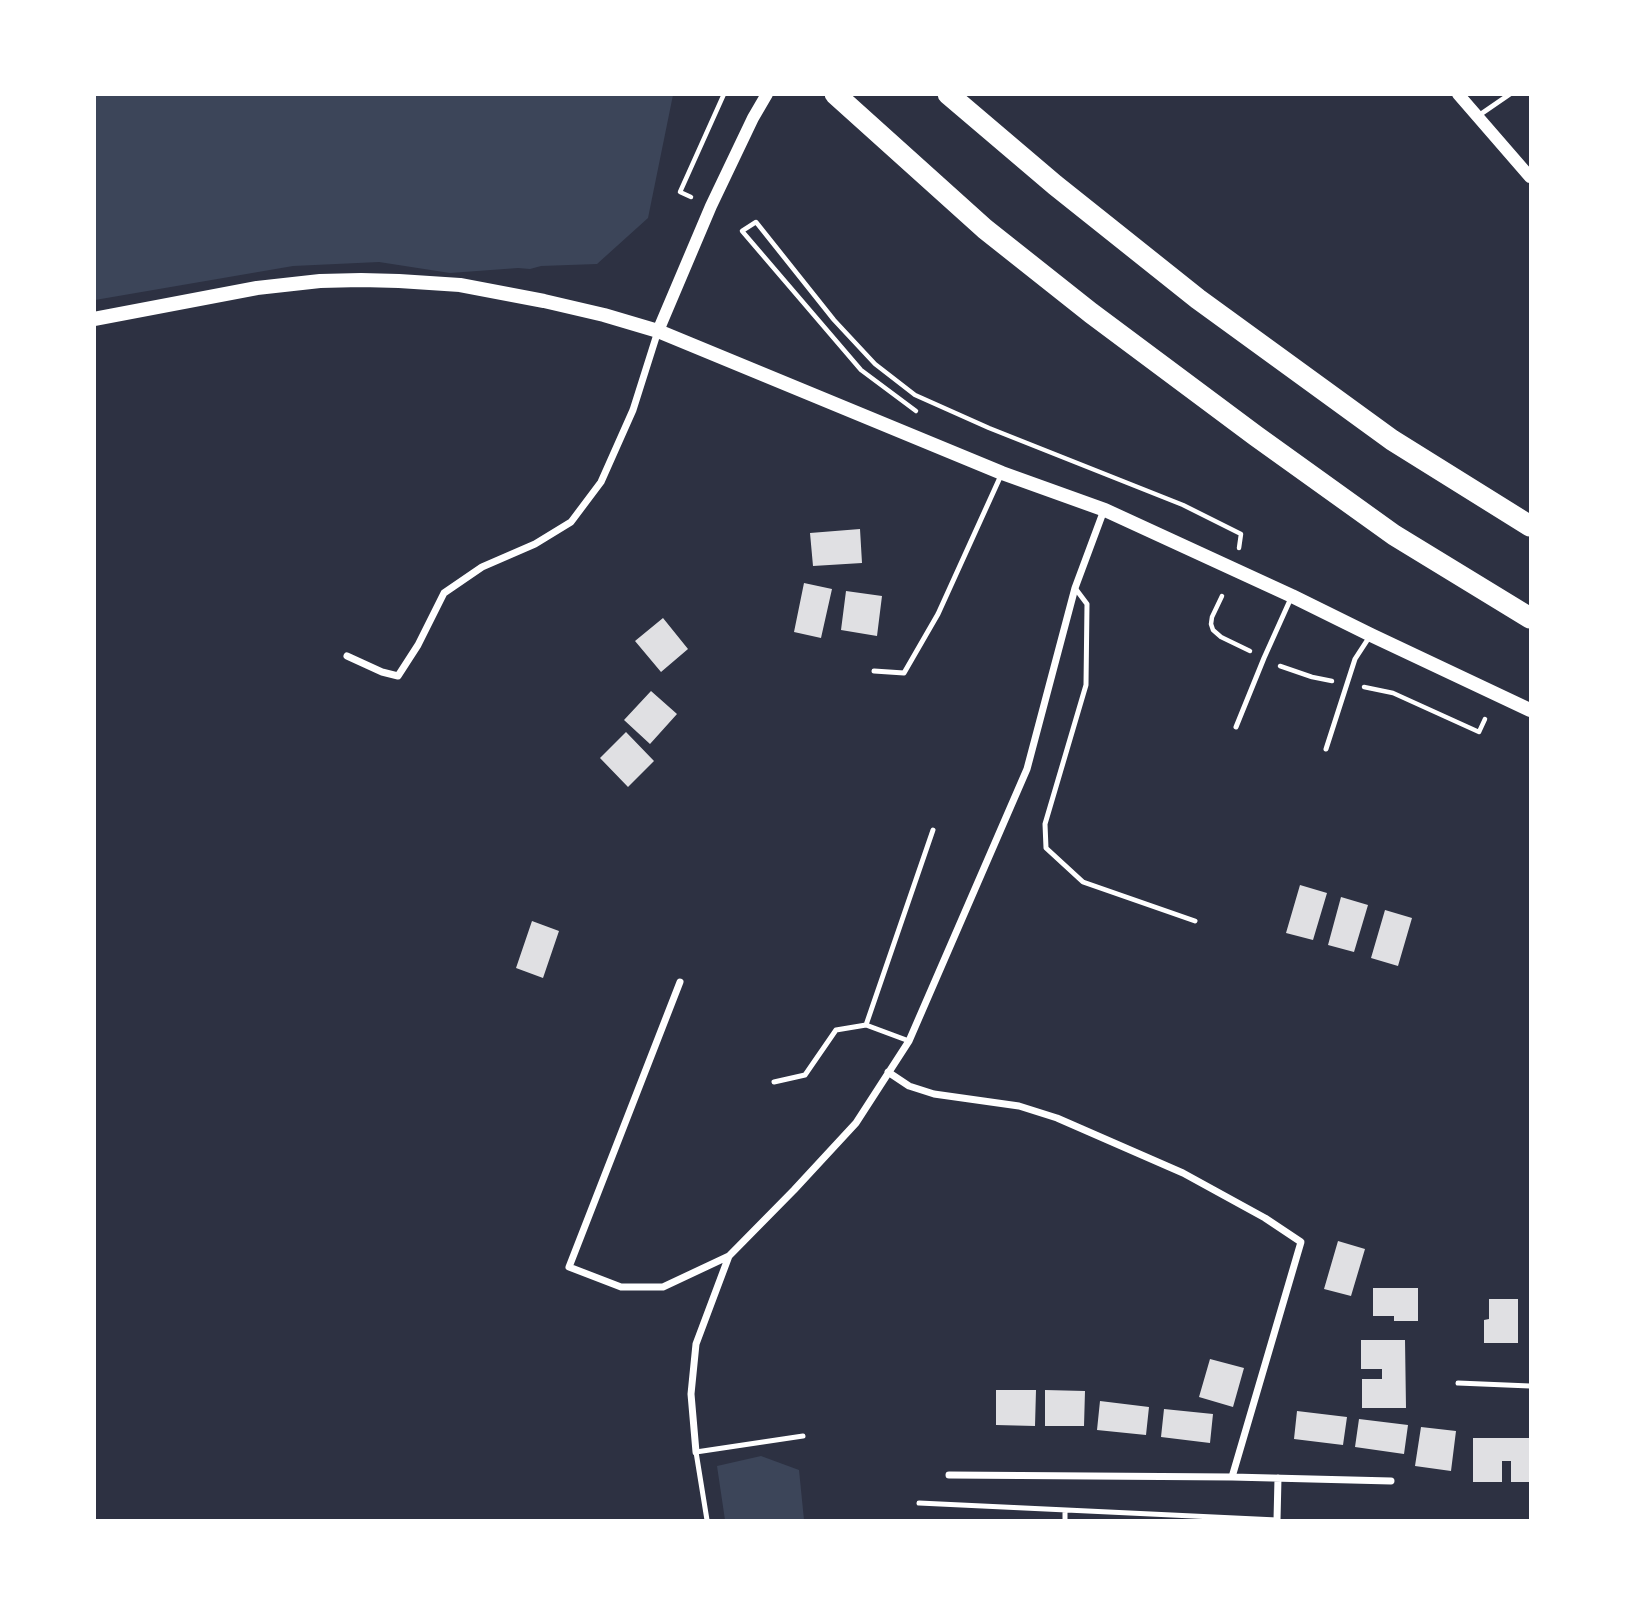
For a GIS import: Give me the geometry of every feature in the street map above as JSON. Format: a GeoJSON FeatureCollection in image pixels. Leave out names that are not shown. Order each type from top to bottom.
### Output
{"type":"FeatureCollection","features":[{"type":"Feature","properties":{"kind":"highway"},"geometry":{"type":"LineString","coordinates":[[948,94],[1055,185],[1198,299],[1392,440],[1531,526]]}},
{"type":"Feature","properties":{"kind":"highway"},"geometry":{"type":"LineString","coordinates":[[841,100],[985,229],[1091,313],[1394,535],[1531,618]]}},
{"type":"Feature","properties":{"kind":"main road"},"geometry":{"type":"LineString","coordinates":[[94,319],[290,284],[320,281],[399,281],[460,285],[544,300],[658,331],[1002,473],[1105,510],[1531,710]]}},
{"type":"Feature","properties":{"kind":"street"},"geometry":{"type":"LineString","coordinates":[[347,656],[382,672],[398,676],[418,645],[444,593],[482,567],[536,544],[571,522],[601,482],[633,410],[658,331],[711,206],[767,94]]}},
{"type":"Feature","properties":{"kind":"street"},"geometry":{"type":"LineString","coordinates":[[1458,94],[1531,177]]}},
{"type":"Feature","properties":{"kind":"street"},"geometry":{"type":"LineString","coordinates":[[680,982],[569,1267],[621,1287],[663,1287],[729,1256],[856,1123],[909,1041],[1027,769],[1075,588],[1105,510]]}},
{"type":"Feature","properties":{"kind":"street"},"geometry":{"type":"LineString","coordinates":[[888,1072],[909,1086],[934,1094],[1018,1105],[1057,1118],[1183,1172],[1265,1218],[1301,1242],[1231,1477]]}},
{"type":"Feature","properties":{"kind":"street"},"geometry":{"type":"LineString","coordinates":[[696,1452],[691,1394],[696,1344],[729,1256]]}},
{"type":"Feature","properties":{"kind":"street"},"geometry":{"type":"LineString","coordinates":[[949,1475],[1391,1481]]}},
{"type":"Feature","properties":{"kind":"street"},"geometry":{"type":"LineString","coordinates":[[1277,1521],[1278,1478]]}},
{"type":"Feature","properties":{"kind":"lane"},"geometry":{"type":"LineString","coordinates":[[1478,116],[1510,94]]}},
{"type":"Feature","properties":{"kind":"lane"},"geometry":{"type":"LineString","coordinates":[[874,671],[904,673],[938,614],[1002,473]]}},
{"type":"Feature","properties":{"kind":"lane"},"geometry":{"type":"LineString","coordinates":[[1075,588],[1087,604],[1086,685],[1045,824],[1046,848],[1083,882],[1195,921]]}},
{"type":"Feature","properties":{"kind":"lane"},"geometry":{"type":"LineString","coordinates":[[1236,727],[1292,596]]}},
{"type":"Feature","properties":{"kind":"lane"},"geometry":{"type":"LineString","coordinates":[[1326,750],[1355,659],[1371,635]]}},
{"type":"Feature","properties":{"kind":"lane"},"geometry":{"type":"LineString","coordinates":[[866,1025],[933,830]]}},
{"type":"Feature","properties":{"kind":"lane"},"geometry":{"type":"LineString","coordinates":[[774,1082],[805,1075],[836,1030],[866,1025],[909,1041]]}},
{"type":"Feature","properties":{"kind":"lane"},"geometry":{"type":"LineString","coordinates":[[1458,1383],[1531,1386]]}},
{"type":"Feature","properties":{"kind":"lane"},"geometry":{"type":"LineString","coordinates":[[707,1521],[696,1452],[803,1436]]}},
{"type":"Feature","properties":{"kind":"lane"},"geometry":{"type":"LineString","coordinates":[[919,1503],[1277,1521]]}},
{"type":"Feature","properties":{"kind":"lane"},"geometry":{"type":"LineString","coordinates":[[1065,1510],[1065,1521]]}},
{"type":"Feature","properties":{"kind":"path"},"geometry":{"type":"LineString","coordinates":[[691,197],[680,192],[724,94]]}},
{"type":"Feature","properties":{"kind":"path"},"geometry":{"type":"LineString","coordinates":[[920,413],[861,370],[742,231],[753,223],[834,320],[875,364],[915,395],[989,428],[1183,505],[1241,534],[1238,551]]}},
{"type":"Feature","properties":{"kind":"path"},"geometry":{"type":"LineString","coordinates":[[1479,732],[1485,719]]}},
{"type":"Feature","properties":{"kind":"shaded area"},"geometry":{"type":"Polygon","coordinates":[[[95,94],[673,95],[648,218],[597,264],[450,273],[379,262],[293,266],[95,300],[95,94]]]}},
{"type":"Feature","properties":{"kind":"shaded area"},"geometry":{"type":"Polygon","coordinates":[[[761,1456],[799,1470],[804,1520],[725,1520],[717,1466],[761,1456]]]}},
{"type":"Feature","properties":{"kind":"building"},"geometry":{"type":"Polygon","coordinates":[[[860,529],[862,563],[813,566],[810,533],[860,529]]]}},
{"type":"Feature","properties":{"kind":"building"},"geometry":{"type":"Polygon","coordinates":[[[804,583],[832,589],[821,638],[794,632],[804,583]]]}},
{"type":"Feature","properties":{"kind":"building"},"geometry":{"type":"Polygon","coordinates":[[[846,591],[882,596],[877,636],[841,630],[846,591]]]}},
{"type":"Feature","properties":{"kind":"building"},"geometry":{"type":"Polygon","coordinates":[[[663,618],[688,649],[661,672],[635,641],[663,618]]]}},
{"type":"Feature","properties":{"kind":"building"},"geometry":{"type":"Polygon","coordinates":[[[651,691],[677,714],[650,744],[624,720],[651,691]]]}},
{"type":"Feature","properties":{"kind":"building"},"geometry":{"type":"Polygon","coordinates":[[[626,732],[654,761],[628,787],[600,758],[626,732]]]}},
{"type":"Feature","properties":{"kind":"building"},"geometry":{"type":"Polygon","coordinates":[[[1300,885],[1327,893],[1313,940],[1286,933],[1300,885]]]}},
{"type":"Feature","properties":{"kind":"building"},"geometry":{"type":"Polygon","coordinates":[[[1341,897],[1368,905],[1354,952],[1328,945],[1341,897]]]}},
{"type":"Feature","properties":{"kind":"building"},"geometry":{"type":"Polygon","coordinates":[[[1385,910],[1412,918],[1398,966],[1371,958],[1385,910]]]}},
{"type":"Feature","properties":{"kind":"building"},"geometry":{"type":"Polygon","coordinates":[[[532,921],[559,931],[543,978],[516,968],[532,921]]]}},
{"type":"Feature","properties":{"kind":"building"},"geometry":{"type":"Polygon","coordinates":[[[1338,1241],[1365,1249],[1351,1296],[1324,1289],[1338,1241]]]}},
{"type":"Feature","properties":{"kind":"building"},"geometry":{"type":"Polygon","coordinates":[[[1373,1288],[1418,1288],[1418,1321],[1394,1321],[1394,1316],[1373,1316],[1373,1288]]]}},
{"type":"Feature","properties":{"kind":"building"},"geometry":{"type":"Polygon","coordinates":[[[1489,1299],[1518,1299],[1518,1343],[1484,1343],[1484,1320],[1489,1319],[1489,1299]]]}},
{"type":"Feature","properties":{"kind":"building"},"geometry":{"type":"Polygon","coordinates":[[[1361,1340],[1405,1340],[1406,1408],[1362,1408],[1362,1379],[1382,1379],[1382,1369],[1361,1369],[1361,1340]]]}},
{"type":"Feature","properties":{"kind":"building"},"geometry":{"type":"Polygon","coordinates":[[[1210,1359],[1244,1368],[1233,1407],[1199,1397],[1210,1359]]]}},
{"type":"Feature","properties":{"kind":"building"},"geometry":{"type":"Polygon","coordinates":[[[996,1390],[1036,1390],[1035,1426],[996,1425],[996,1390]]]}},
{"type":"Feature","properties":{"kind":"building"},"geometry":{"type":"Polygon","coordinates":[[[1045,1390],[1085,1391],[1084,1426],[1045,1426],[1045,1390]]]}},
{"type":"Feature","properties":{"kind":"building"},"geometry":{"type":"Polygon","coordinates":[[[1100,1401],[1149,1407],[1146,1435],[1097,1430],[1100,1401]]]}},
{"type":"Feature","properties":{"kind":"building"},"geometry":{"type":"Polygon","coordinates":[[[1164,1409],[1213,1414],[1210,1443],[1161,1437],[1164,1409]]]}},
{"type":"Feature","properties":{"kind":"building"},"geometry":{"type":"Polygon","coordinates":[[[1297,1411],[1347,1417],[1343,1445],[1294,1439],[1297,1411]]]}},
{"type":"Feature","properties":{"kind":"building"},"geometry":{"type":"Polygon","coordinates":[[[1359,1419],[1408,1425],[1404,1454],[1355,1447],[1359,1419]]]}},
{"type":"Feature","properties":{"kind":"building"},"geometry":{"type":"Polygon","coordinates":[[[1421,1427],[1456,1431],[1451,1471],[1415,1466],[1421,1427]]]}},
{"type":"Feature","properties":{"kind":"building"},"geometry":{"type":"Polygon","coordinates":[[[1473,1438],[1530,1438],[1530,1482],[1511,1482],[1511,1461],[1502,1461],[1502,1482],[1473,1482],[1473,1438]]]}}]}
